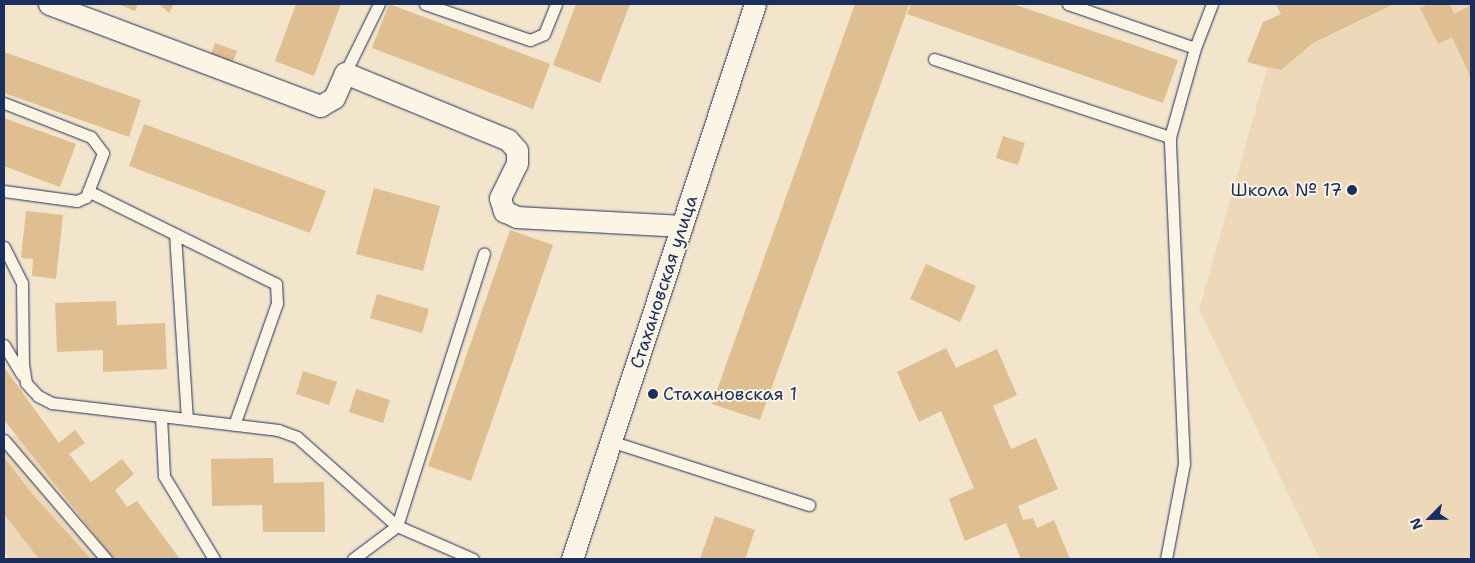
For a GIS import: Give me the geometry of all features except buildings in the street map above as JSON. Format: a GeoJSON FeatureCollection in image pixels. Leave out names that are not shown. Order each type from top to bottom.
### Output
{"type":"FeatureCollection","features":[{"type":"Feature","properties":{"kind":"street"},"geometry":{"type":"LineString","coordinates":[[49,4],[320,106],[334,98],[345,73],[508,140],[517,150],[516,163],[500,198],[504,211],[517,217],[682,226]]}},
{"type":"Feature","properties":{"kind":"street","name":"Стахановская улица"},"geometry":{"type":"LineString","coordinates":[[572,559],[613,442],[755,4]]}},
{"type":"Feature","properties":{"kind":"lane"},"geometry":{"type":"LineString","coordinates":[[345,73],[379,4]]}},
{"type":"Feature","properties":{"kind":"lane"},"geometry":{"type":"LineString","coordinates":[[425,4],[530,40],[544,34],[556,4]]}},
{"type":"Feature","properties":{"kind":"lane"},"geometry":{"type":"LineString","coordinates":[[1068,4],[1195,48]]}},
{"type":"Feature","properties":{"kind":"lane"},"geometry":{"type":"LineString","coordinates":[[1166,559],[1184,464],[1170,137],[1195,48],[1212,4]]}},
{"type":"Feature","properties":{"kind":"lane"},"geometry":{"type":"LineString","coordinates":[[934,60],[1170,137]]}},
{"type":"Feature","properties":{"kind":"lane"},"geometry":{"type":"LineString","coordinates":[[4,102],[99,142],[103,153],[86,197],[67,203],[27,192],[4,191]]}},
{"type":"Feature","properties":{"kind":"lane"},"geometry":{"type":"LineString","coordinates":[[88,191],[268,280],[279,290],[234,425]]}},
{"type":"Feature","properties":{"kind":"lane"},"geometry":{"type":"LineString","coordinates":[[175,234],[187,419]]}},
{"type":"Feature","properties":{"kind":"lane"},"geometry":{"type":"LineString","coordinates":[[4,247],[25,294],[22,344],[26,383]]}},
{"type":"Feature","properties":{"kind":"lane"},"geometry":{"type":"LineString","coordinates":[[353,559],[397,526],[484,254]]}},
{"type":"Feature","properties":{"kind":"lane"},"geometry":{"type":"LineString","coordinates":[[4,345],[26,383],[52,403],[234,425],[298,437],[397,526],[472,559]]}},
{"type":"Feature","properties":{"kind":"lane"},"geometry":{"type":"LineString","coordinates":[[161,416],[164,476],[214,559]]}},
{"type":"Feature","properties":{"kind":"lane"},"geometry":{"type":"LineString","coordinates":[[4,440],[106,559]]}},
{"type":"Feature","properties":{"kind":"lane"},"geometry":{"type":"LineString","coordinates":[[613,442],[809,505]]}},
{"type":"Feature","properties":{"kind":"shaded area","name":"Школа № 17"},"geometry":{"type":"Polygon","coordinates":[[[1394,4],[1471,4],[1471,559],[1320,559],[1199,310],[1267,69],[1247,62],[1281,70],[1313,43],[1394,4]]]}},
{"type":"Feature","properties":{"kind":"shaded area"},"geometry":{"type":"Polygon","coordinates":[[[29,421],[150,559],[9,559],[4,550],[4,446],[29,421]]]}},
{"type":"Feature","properties":{"kind":"place","name":"Школа № 17"},"geometry":{"type":"Point","coordinates":[1352,190]}},
{"type":"Feature","properties":{"kind":"place","name":"Стахановская 1"},"geometry":{"type":"Point","coordinates":[653,394]}}]}
